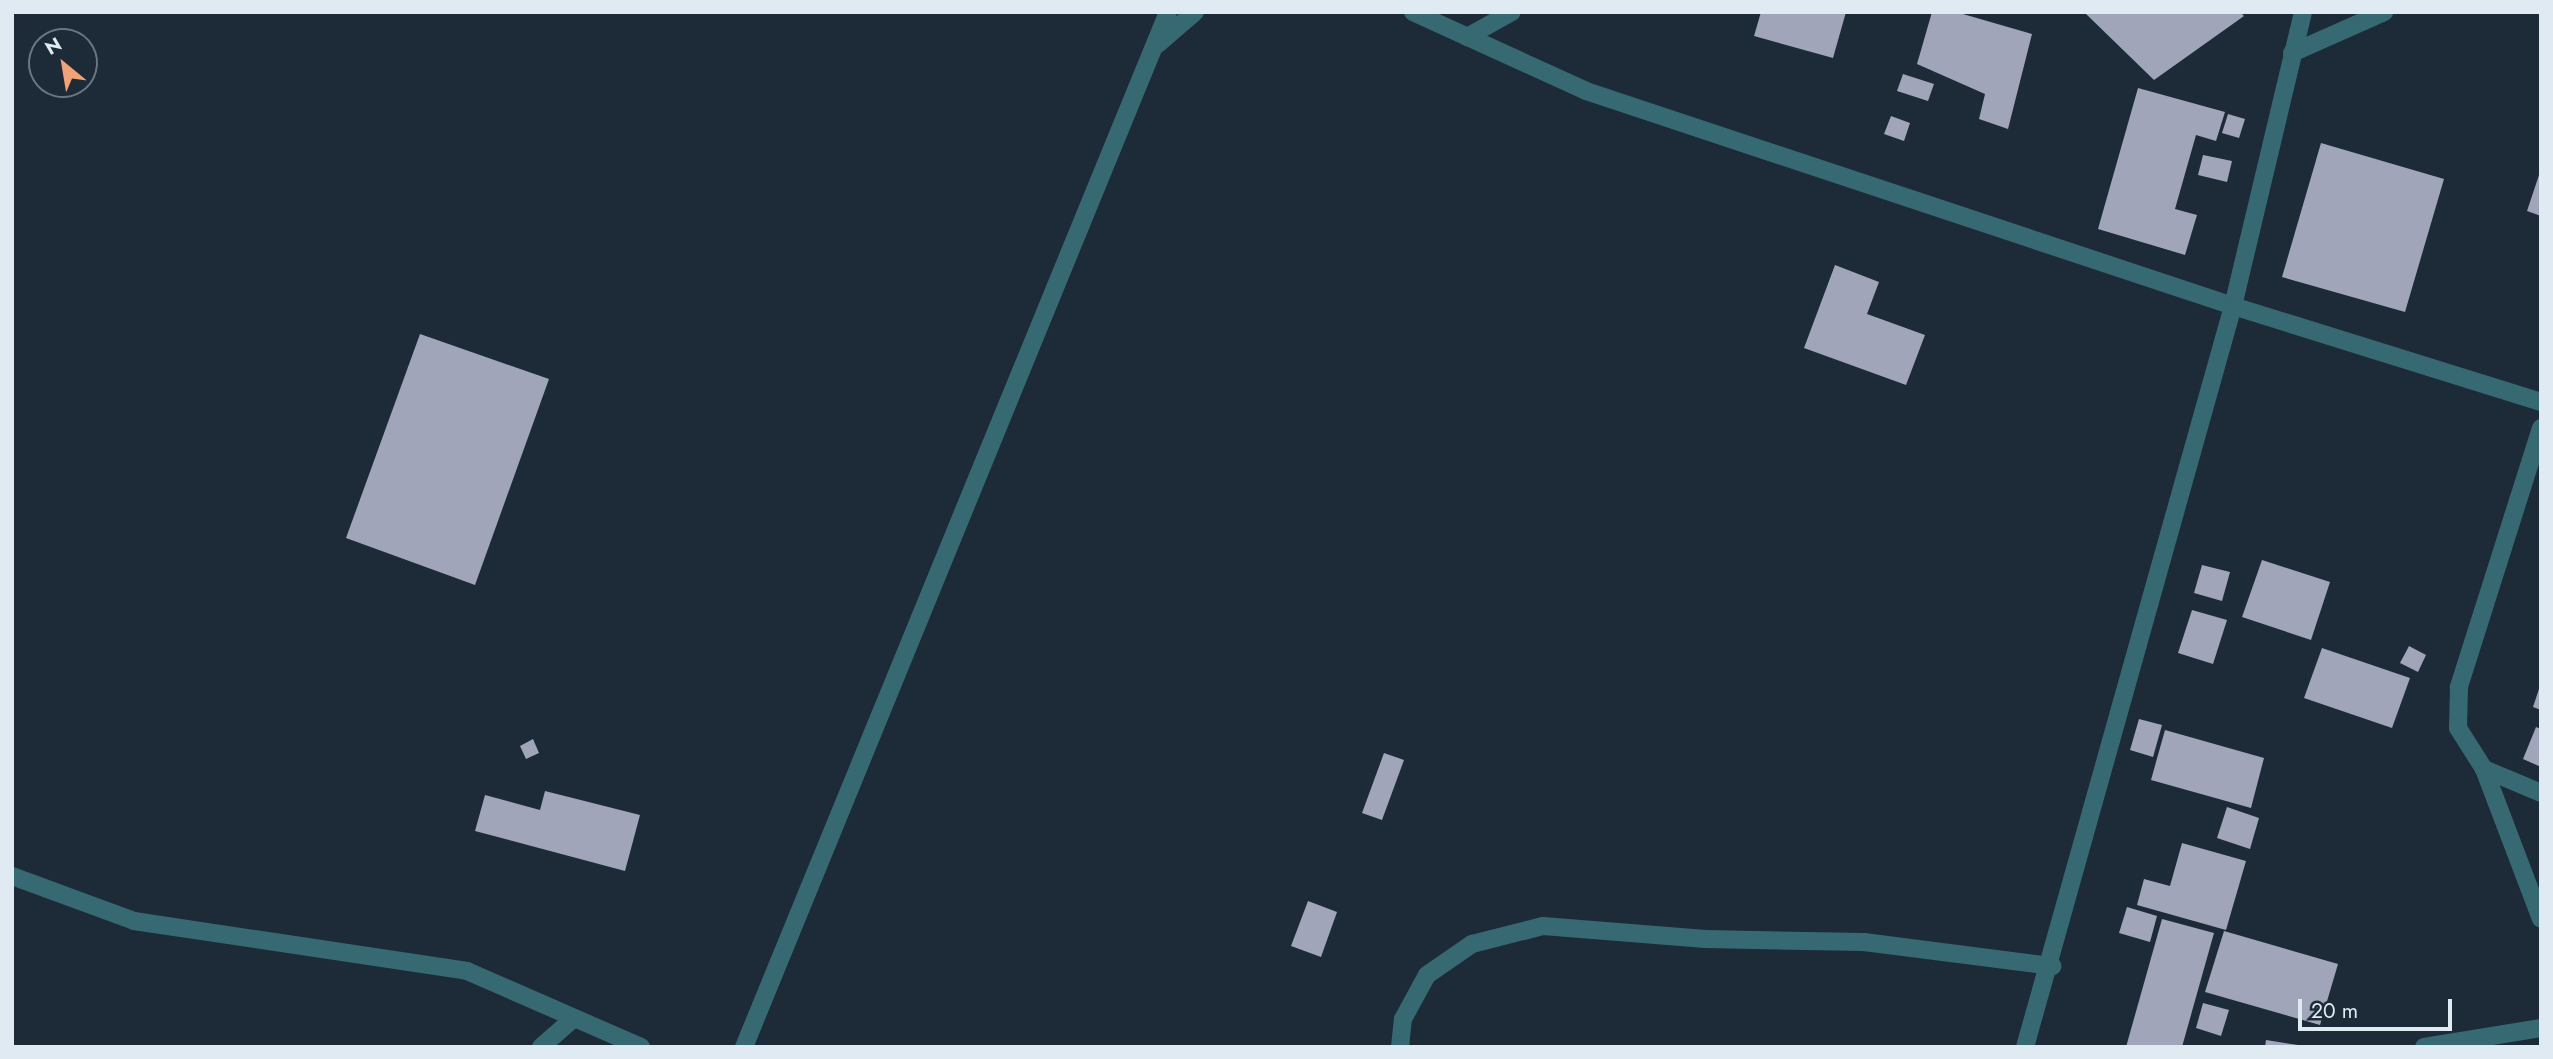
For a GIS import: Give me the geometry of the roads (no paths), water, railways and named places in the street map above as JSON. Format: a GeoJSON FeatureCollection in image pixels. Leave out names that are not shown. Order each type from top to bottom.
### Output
{"type":"FeatureCollection","features":[{"type":"Feature","properties":{"kind":"street"},"geometry":{"type":"LineString","coordinates":[[744,1047],[1168,12]]}},
{"type":"Feature","properties":{"kind":"street"},"geometry":{"type":"LineString","coordinates":[[1155,46],[1195,12]]}},
{"type":"Feature","properties":{"kind":"street"},"geometry":{"type":"LineString","coordinates":[[1413,12],[1586,91],[2233,306],[2541,402]]}},
{"type":"Feature","properties":{"kind":"street"},"geometry":{"type":"LineString","coordinates":[[1467,37],[1512,12]]}},
{"type":"Feature","properties":{"kind":"street"},"geometry":{"type":"LineString","coordinates":[[2025,1047],[2052,966],[2233,306],[2303,12]]}},
{"type":"Feature","properties":{"kind":"street"},"geometry":{"type":"LineString","coordinates":[[2292,53],[2384,12]]}},
{"type":"Feature","properties":{"kind":"street"},"geometry":{"type":"LineString","coordinates":[[2541,428],[2459,687],[2458,729],[2484,769],[2541,919]]}},
{"type":"Feature","properties":{"kind":"street"},"geometry":{"type":"LineString","coordinates":[[2484,769],[2541,793]]}},
{"type":"Feature","properties":{"kind":"street"},"geometry":{"type":"LineString","coordinates":[[12,876],[135,921],[467,971],[641,1047]]}},
{"type":"Feature","properties":{"kind":"street"},"geometry":{"type":"LineString","coordinates":[[1400,1047],[1403,1019],[1427,975],[1472,944],[1543,926],[1704,939],[1864,942],[2052,966]]}},
{"type":"Feature","properties":{"kind":"street"},"geometry":{"type":"LineString","coordinates":[[541,1047],[574,1018]]}},
{"type":"Feature","properties":{"kind":"street"},"geometry":{"type":"LineString","coordinates":[[2424,1047],[2541,1028]]}}]}
